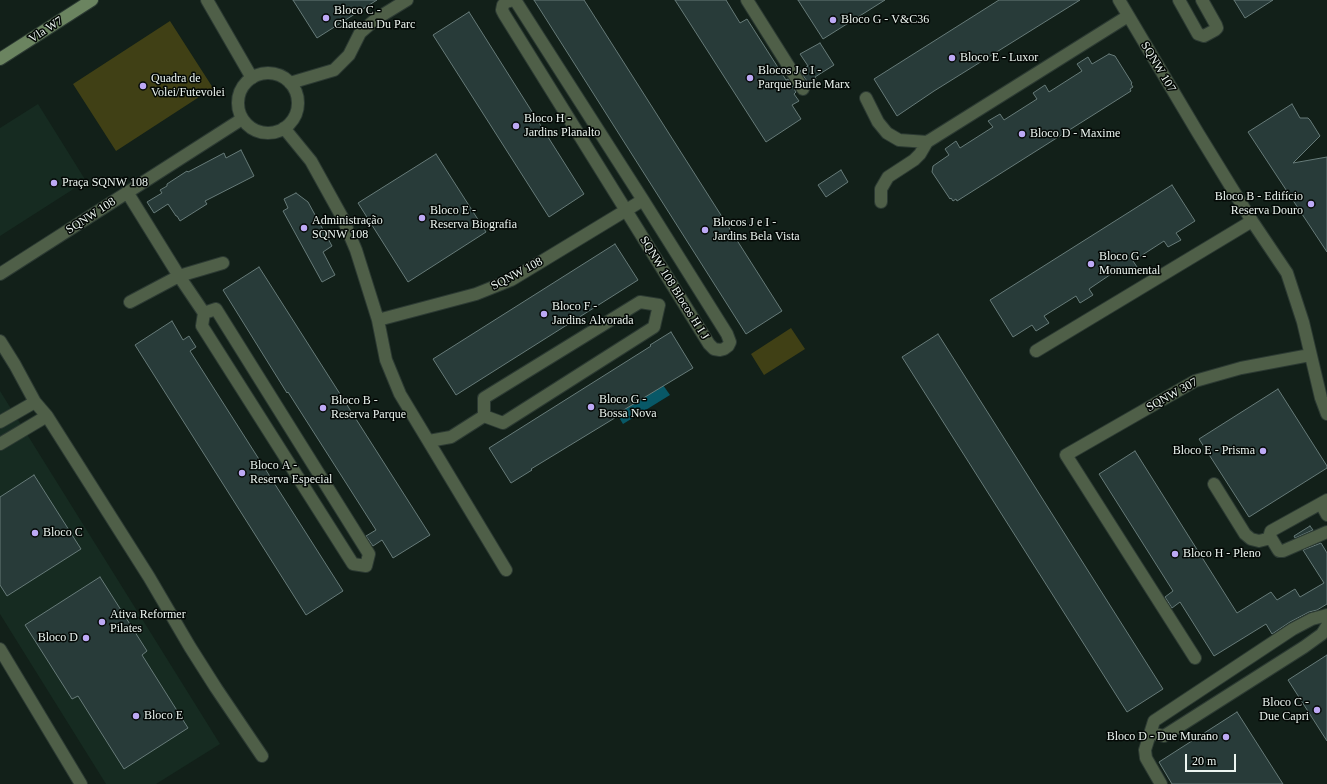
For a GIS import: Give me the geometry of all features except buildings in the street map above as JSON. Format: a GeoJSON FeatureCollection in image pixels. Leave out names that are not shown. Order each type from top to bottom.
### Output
{"type":"FeatureCollection","features":[{"type":"Feature","properties":{"kind":"main road","name":"Vla W7"},"geometry":{"type":"LineString","coordinates":[[0,59],[92,0]]}},
{"type":"Feature","properties":{"kind":"street"},"geometry":{"type":"LineString","coordinates":[[207,0],[252,78]]}},
{"type":"Feature","properties":{"kind":"street"},"geometry":{"type":"LineString","coordinates":[[290,83],[334,70],[349,55],[360,33],[376,19],[407,0]]}},
{"type":"Feature","properties":{"kind":"street","name":"SQNW 108 Blocos H I J"},"geometry":{"type":"LineString","coordinates":[[514,0],[517,3],[643,200],[727,334],[730,342],[724,349],[714,349],[709,344],[504,14],[502,6],[506,2],[514,0]]}},
{"type":"Feature","properties":{"kind":"street"},"geometry":{"type":"LineString","coordinates":[[747,0],[803,89]]}},
{"type":"Feature","properties":{"kind":"street","name":"SQNW 107"},"geometry":{"type":"LineString","coordinates":[[1119,0],[1252,221]]}},
{"type":"Feature","properties":{"kind":"street"},"geometry":{"type":"LineString","coordinates":[[1179,0],[1198,34],[1204,36],[1217,28],[1202,0]]}},
{"type":"Feature","properties":{"kind":"street"},"geometry":{"type":"LineString","coordinates":[[881,202],[881,188],[888,177],[914,160],[928,142],[1128,16]]}},
{"type":"Feature","properties":{"kind":"street"},"geometry":{"type":"LineString","coordinates":[[265,73],[279,75],[290,83],[297,94],[298,107],[293,119],[284,128],[272,133],[259,131],[248,125],[242,119],[238,110],[240,94],[244,85],[252,78],[265,73]]}},
{"type":"Feature","properties":{"kind":"street"},"geometry":{"type":"LineString","coordinates":[[866,98],[878,122],[887,133],[899,140],[928,142]]}},
{"type":"Feature","properties":{"kind":"street","name":"SQNW 108"},"geometry":{"type":"LineString","coordinates":[[0,274],[242,119]]}},
{"type":"Feature","properties":{"kind":"street"},"geometry":{"type":"LineString","coordinates":[[284,128],[311,161],[342,217],[356,250],[378,320],[386,360],[397,387],[506,570]]}},
{"type":"Feature","properties":{"kind":"street"},"geometry":{"type":"LineString","coordinates":[[127,192],[179,276],[204,313],[202,326],[353,564],[366,566],[369,554],[216,309],[204,313]]}},
{"type":"Feature","properties":{"kind":"street","name":"SQNW 108"},"geometry":{"type":"LineString","coordinates":[[378,320],[476,294],[510,280],[643,200]]}},
{"type":"Feature","properties":{"kind":"street"},"geometry":{"type":"LineString","coordinates":[[1036,351],[1252,221],[1287,273],[1302,322],[1321,398],[1327,414]]}},
{"type":"Feature","properties":{"kind":"street"},"geometry":{"type":"LineString","coordinates":[[130,302],[179,276],[223,263]]}},
{"type":"Feature","properties":{"kind":"street"},"geometry":{"type":"LineString","coordinates":[[640,302],[659,305],[654,327],[503,423],[484,416],[484,398],[640,302]]}},
{"type":"Feature","properties":{"kind":"street"},"geometry":{"type":"LineString","coordinates":[[0,341],[20,372],[35,402],[47,416],[216,688],[262,756]]}},
{"type":"Feature","properties":{"kind":"street","name":"SQNW 307"},"geometry":{"type":"LineString","coordinates":[[1195,658],[1066,455],[1195,380],[1241,368],[1310,355]]}},
{"type":"Feature","properties":{"kind":"street"},"geometry":{"type":"LineString","coordinates":[[0,422],[35,402]]}},
{"type":"Feature","properties":{"kind":"street"},"geometry":{"type":"LineString","coordinates":[[0,444],[47,416]]}},
{"type":"Feature","properties":{"kind":"street"},"geometry":{"type":"LineString","coordinates":[[429,441],[451,437],[484,416]]}},
{"type":"Feature","properties":{"kind":"street"},"geometry":{"type":"LineString","coordinates":[[1214,484],[1245,534],[1251,539],[1259,541],[1271,538]]}},
{"type":"Feature","properties":{"kind":"street"},"geometry":{"type":"LineString","coordinates":[[1327,515],[1324,502],[1271,531],[1270,534],[1277,548],[1280,551],[1283,551],[1327,532]]}},
{"type":"Feature","properties":{"kind":"street"},"geometry":{"type":"LineString","coordinates":[[1161,784],[1146,758],[1145,750],[1154,721],[1293,629],[1312,619],[1327,615]]}},
{"type":"Feature","properties":{"kind":"street"},"geometry":{"type":"LineString","coordinates":[[1150,733],[1164,736],[1304,647],[1322,634],[1327,626]]}},
{"type":"Feature","properties":{"kind":"street"},"geometry":{"type":"LineString","coordinates":[[0,649],[80,784]]}},
{"type":"Feature","properties":{"kind":"shaded area","name":"Quadra de Volei/Futevolei"},"geometry":{"type":"Polygon","coordinates":[[[170,21],[213,88],[116,151],[73,84],[170,21]]]}},
{"type":"Feature","properties":{"kind":"shaded area"},"geometry":{"type":"Polygon","coordinates":[[[38,104],[86,181],[0,236],[0,128],[38,104]]]}},
{"type":"Feature","properties":{"kind":"shaded area"},"geometry":{"type":"Polygon","coordinates":[[[791,328],[805,349],[764,375],[751,354],[791,328]]]}},
{"type":"Feature","properties":{"kind":"shaded area"},"geometry":{"type":"Polygon","coordinates":[[[0,391],[220,744],[156,784],[106,784],[0,614],[0,391]]]}},
{"type":"Feature","properties":{"kind":"water"},"geometry":{"type":"Polygon","coordinates":[[[663,385],[670,395],[623,424],[617,414],[663,385]]]}},
{"type":"Feature","properties":{"kind":"place","name":"Bloco C - Chateau Du Parc"},"geometry":{"type":"Point","coordinates":[326,18]}},
{"type":"Feature","properties":{"kind":"place","name":"Bloco G - V&C36"},"geometry":{"type":"Point","coordinates":[833,20]}},
{"type":"Feature","properties":{"kind":"place","name":"Bloco E - Luxor"},"geometry":{"type":"Point","coordinates":[952,58]}},
{"type":"Feature","properties":{"kind":"place","name":"Blocos J e I - Parque Burle Marx"},"geometry":{"type":"Point","coordinates":[750,78]}},
{"type":"Feature","properties":{"kind":"place","name":"Quadra de Volei/Futevolei"},"geometry":{"type":"Point","coordinates":[143,86]}},
{"type":"Feature","properties":{"kind":"place","name":"Bloco H - Jardins Planalto"},"geometry":{"type":"Point","coordinates":[516,126]}},
{"type":"Feature","properties":{"kind":"place","name":"Bloco D - Maxime"},"geometry":{"type":"Point","coordinates":[1022,134]}},
{"type":"Feature","properties":{"kind":"place","name":"Praça SQNW 108"},"geometry":{"type":"Point","coordinates":[54,183]}},
{"type":"Feature","properties":{"kind":"place","name":"Bloco B - Edifício Reserva Douro"},"geometry":{"type":"Point","coordinates":[1311,204]}},
{"type":"Feature","properties":{"kind":"place","name":"Bloco E - Reserva Biografia"},"geometry":{"type":"Point","coordinates":[422,218]}},
{"type":"Feature","properties":{"kind":"place","name":"Administração SQNW 108"},"geometry":{"type":"Point","coordinates":[304,228]}},
{"type":"Feature","properties":{"kind":"place","name":"Blocos J e I - Jardins Bela Vista"},"geometry":{"type":"Point","coordinates":[705,230]}},
{"type":"Feature","properties":{"kind":"place","name":"Bloco G - Monumental"},"geometry":{"type":"Point","coordinates":[1091,264]}},
{"type":"Feature","properties":{"kind":"place","name":"Bloco F - Jardins Alvorada"},"geometry":{"type":"Point","coordinates":[544,314]}},
{"type":"Feature","properties":{"kind":"place","name":"Bloco G - Bossa Nova"},"geometry":{"type":"Point","coordinates":[591,407]}},
{"type":"Feature","properties":{"kind":"place","name":"Bloco B - Reserva Parque"},"geometry":{"type":"Point","coordinates":[323,408]}},
{"type":"Feature","properties":{"kind":"place","name":"Bloco E - Prisma"},"geometry":{"type":"Point","coordinates":[1263,451]}},
{"type":"Feature","properties":{"kind":"place","name":"Bloco A - Reserva Especial"},"geometry":{"type":"Point","coordinates":[242,473]}},
{"type":"Feature","properties":{"kind":"place","name":"Bloco C"},"geometry":{"type":"Point","coordinates":[35,533]}},
{"type":"Feature","properties":{"kind":"place","name":"Bloco H - Pleno"},"geometry":{"type":"Point","coordinates":[1175,554]}},
{"type":"Feature","properties":{"kind":"place","name":"Ativa Reformer Pilates"},"geometry":{"type":"Point","coordinates":[102,622]}},
{"type":"Feature","properties":{"kind":"place","name":"Bloco D"},"geometry":{"type":"Point","coordinates":[86,638]}},
{"type":"Feature","properties":{"kind":"place","name":"Bloco C - Due Capri"},"geometry":{"type":"Point","coordinates":[1317,710]}},
{"type":"Feature","properties":{"kind":"place","name":"Bloco E"},"geometry":{"type":"Point","coordinates":[136,716]}},
{"type":"Feature","properties":{"kind":"place","name":"Bloco D - Due Murano"},"geometry":{"type":"Point","coordinates":[1226,737]}}]}
